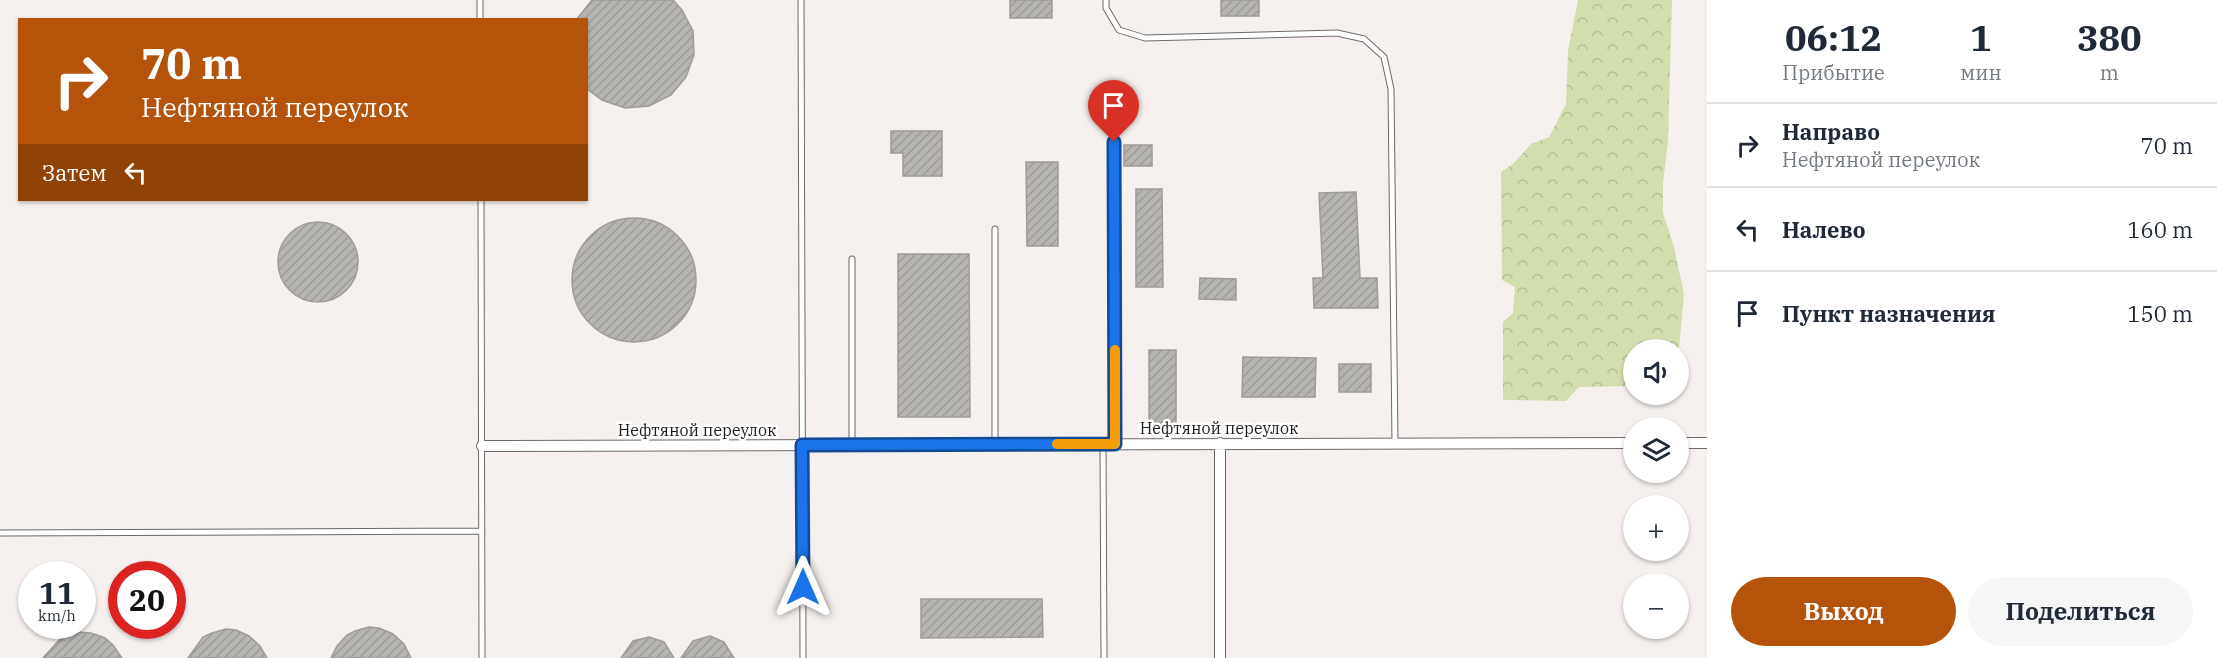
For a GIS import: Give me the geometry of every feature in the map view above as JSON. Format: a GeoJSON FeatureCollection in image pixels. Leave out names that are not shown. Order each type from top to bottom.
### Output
{"type":"FeatureCollection","features":[{"type":"Feature","properties":{"kind":"street","name":"Нефтяной переулок"},"geometry":{"type":"LineString","coordinates":[[482,446],[1623,442]]}},
{"type":"Feature","properties":{"kind":"street"},"geometry":{"type":"LineString","coordinates":[[1220,443],[1220,658]]}},
{"type":"Feature","properties":{"kind":"street"},"geometry":{"type":"LineString","coordinates":[[1689,443],[1707,443]]}},
{"type":"Feature","properties":{"kind":"lane"},"geometry":{"type":"LineString","coordinates":[[480,0],[480,18]]}},
{"type":"Feature","properties":{"kind":"lane"},"geometry":{"type":"LineString","coordinates":[[801,0],[803,658]]}},
{"type":"Feature","properties":{"kind":"lane"},"geometry":{"type":"LineString","coordinates":[[1106,0],[1106,8],[1119,30],[1145,38],[1336,33],[1365,39],[1384,57],[1391,89],[1395,442]]}},
{"type":"Feature","properties":{"kind":"lane"},"geometry":{"type":"LineString","coordinates":[[1104,658],[1114,142]]}},
{"type":"Feature","properties":{"kind":"lane"},"geometry":{"type":"LineString","coordinates":[[481,201],[482,658]]}},
{"type":"Feature","properties":{"kind":"lane"},"geometry":{"type":"LineString","coordinates":[[995,229],[995,444]]}},
{"type":"Feature","properties":{"kind":"lane"},"geometry":{"type":"LineString","coordinates":[[852,259],[852,445]]}},
{"type":"Feature","properties":{"kind":"lane"},"geometry":{"type":"LineString","coordinates":[[0,533],[482,531]]}},
{"type":"Feature","properties":{"kind":"green space"},"geometry":{"type":"Polygon","coordinates":[[[1578,0],[1672,0],[1668,141],[1663,184],[1663,213],[1674,247],[1684,294],[1680,339],[1623,339],[1623,386],[1579,387],[1566,401],[1503,400],[1503,322],[1513,313],[1515,287],[1502,280],[1501,172],[1513,164],[1531,144],[1549,137],[1566,104],[1568,51],[1578,0]]]}},
{"type":"Feature","properties":{"kind":"building"},"geometry":{"type":"Polygon","coordinates":[[[592,0],[673,0],[682,10],[693,31],[694,55],[686,77],[671,95],[649,106],[625,108],[602,100],[588,90],[588,18],[578,18],[592,0]]]}},
{"type":"Feature","properties":{"kind":"building"},"geometry":{"type":"Polygon","coordinates":[[[1010,0],[1052,0],[1052,18],[1010,18],[1010,0]]]}},
{"type":"Feature","properties":{"kind":"building"},"geometry":{"type":"Polygon","coordinates":[[[1221,0],[1259,0],[1259,16],[1221,16],[1221,0]]]}},
{"type":"Feature","properties":{"kind":"building"},"geometry":{"type":"Polygon","coordinates":[[[891,131],[942,131],[942,176],[903,176],[903,153],[891,153],[891,131]]]}},
{"type":"Feature","properties":{"kind":"building"},"geometry":{"type":"Polygon","coordinates":[[[1124,145],[1152,145],[1152,166],[1124,166],[1124,145]]]}},
{"type":"Feature","properties":{"kind":"building"},"geometry":{"type":"Polygon","coordinates":[[[1026,162],[1058,162],[1058,246],[1027,246],[1026,162]]]}},
{"type":"Feature","properties":{"kind":"building"},"geometry":{"type":"Polygon","coordinates":[[[1136,189],[1162,189],[1163,287],[1136,287],[1136,189]]]}},
{"type":"Feature","properties":{"kind":"building"},"geometry":{"type":"Polygon","coordinates":[[[1356,192],[1360,278],[1377,278],[1378,308],[1314,308],[1313,278],[1323,278],[1319,193],[1356,192]]]}},
{"type":"Feature","properties":{"kind":"building"},"geometry":{"type":"Polygon","coordinates":[[[634,218],[658,223],[678,236],[691,256],[696,280],[691,304],[678,324],[658,337],[634,342],[610,337],[590,324],[577,304],[572,280],[577,256],[590,236],[610,223],[634,218]]]}},
{"type":"Feature","properties":{"kind":"building"},"geometry":{"type":"Polygon","coordinates":[[[318,222],[333,225],[346,234],[355,247],[358,262],[355,277],[346,290],[333,299],[318,302],[303,299],[290,290],[281,277],[278,262],[281,247],[290,234],[303,225],[318,222]]]}},
{"type":"Feature","properties":{"kind":"building"},"geometry":{"type":"Polygon","coordinates":[[[898,254],[969,254],[970,417],[898,417],[898,254]]]}},
{"type":"Feature","properties":{"kind":"building"},"geometry":{"type":"Polygon","coordinates":[[[1200,278],[1236,279],[1236,300],[1199,299],[1200,278]]]}},
{"type":"Feature","properties":{"kind":"building"},"geometry":{"type":"Polygon","coordinates":[[[1149,350],[1176,350],[1176,428],[1149,428],[1149,350]]]}},
{"type":"Feature","properties":{"kind":"building"},"geometry":{"type":"Polygon","coordinates":[[[1243,357],[1316,358],[1315,397],[1242,397],[1243,357]]]}},
{"type":"Feature","properties":{"kind":"building"},"geometry":{"type":"Polygon","coordinates":[[[1339,364],[1371,364],[1371,392],[1339,392],[1339,364]]]}},
{"type":"Feature","properties":{"kind":"building"},"geometry":{"type":"Polygon","coordinates":[[[921,599],[1042,599],[1043,637],[921,638],[921,599]]]}},
{"type":"Feature","properties":{"kind":"building"},"geometry":{"type":"Polygon","coordinates":[[[369,627],[379,628],[393,634],[404,644],[411,658],[331,658],[337,646],[347,635],[369,627]]]}},
{"type":"Feature","properties":{"kind":"building"},"geometry":{"type":"Polygon","coordinates":[[[226,629],[236,630],[249,636],[260,646],[267,658],[188,658],[203,637],[226,629]]]}},
{"type":"Feature","properties":{"kind":"building"},"geometry":{"type":"Polygon","coordinates":[[[96,635],[105,638],[113,645],[122,658],[43,658],[59,640],[96,639],[96,635]]]}},
{"type":"Feature","properties":{"kind":"building"},"geometry":{"type":"Polygon","coordinates":[[[710,636],[724,642],[734,658],[681,658],[693,641],[710,636]]]}},
{"type":"Feature","properties":{"kind":"building"},"geometry":{"type":"Polygon","coordinates":[[[649,637],[664,642],[674,658],[621,658],[633,641],[649,637]]]}},
{"type":"Feature","properties":{"kind":"slow traffic"},"geometry":{"type":"LineString","coordinates":[[1057,444],[1115,444],[1115,350]]}},
{"type":"Feature","properties":{"kind":"route"},"geometry":{"type":"LineString","coordinates":[[803,587],[802,445],[1115,444],[1114,142]]}}]}
